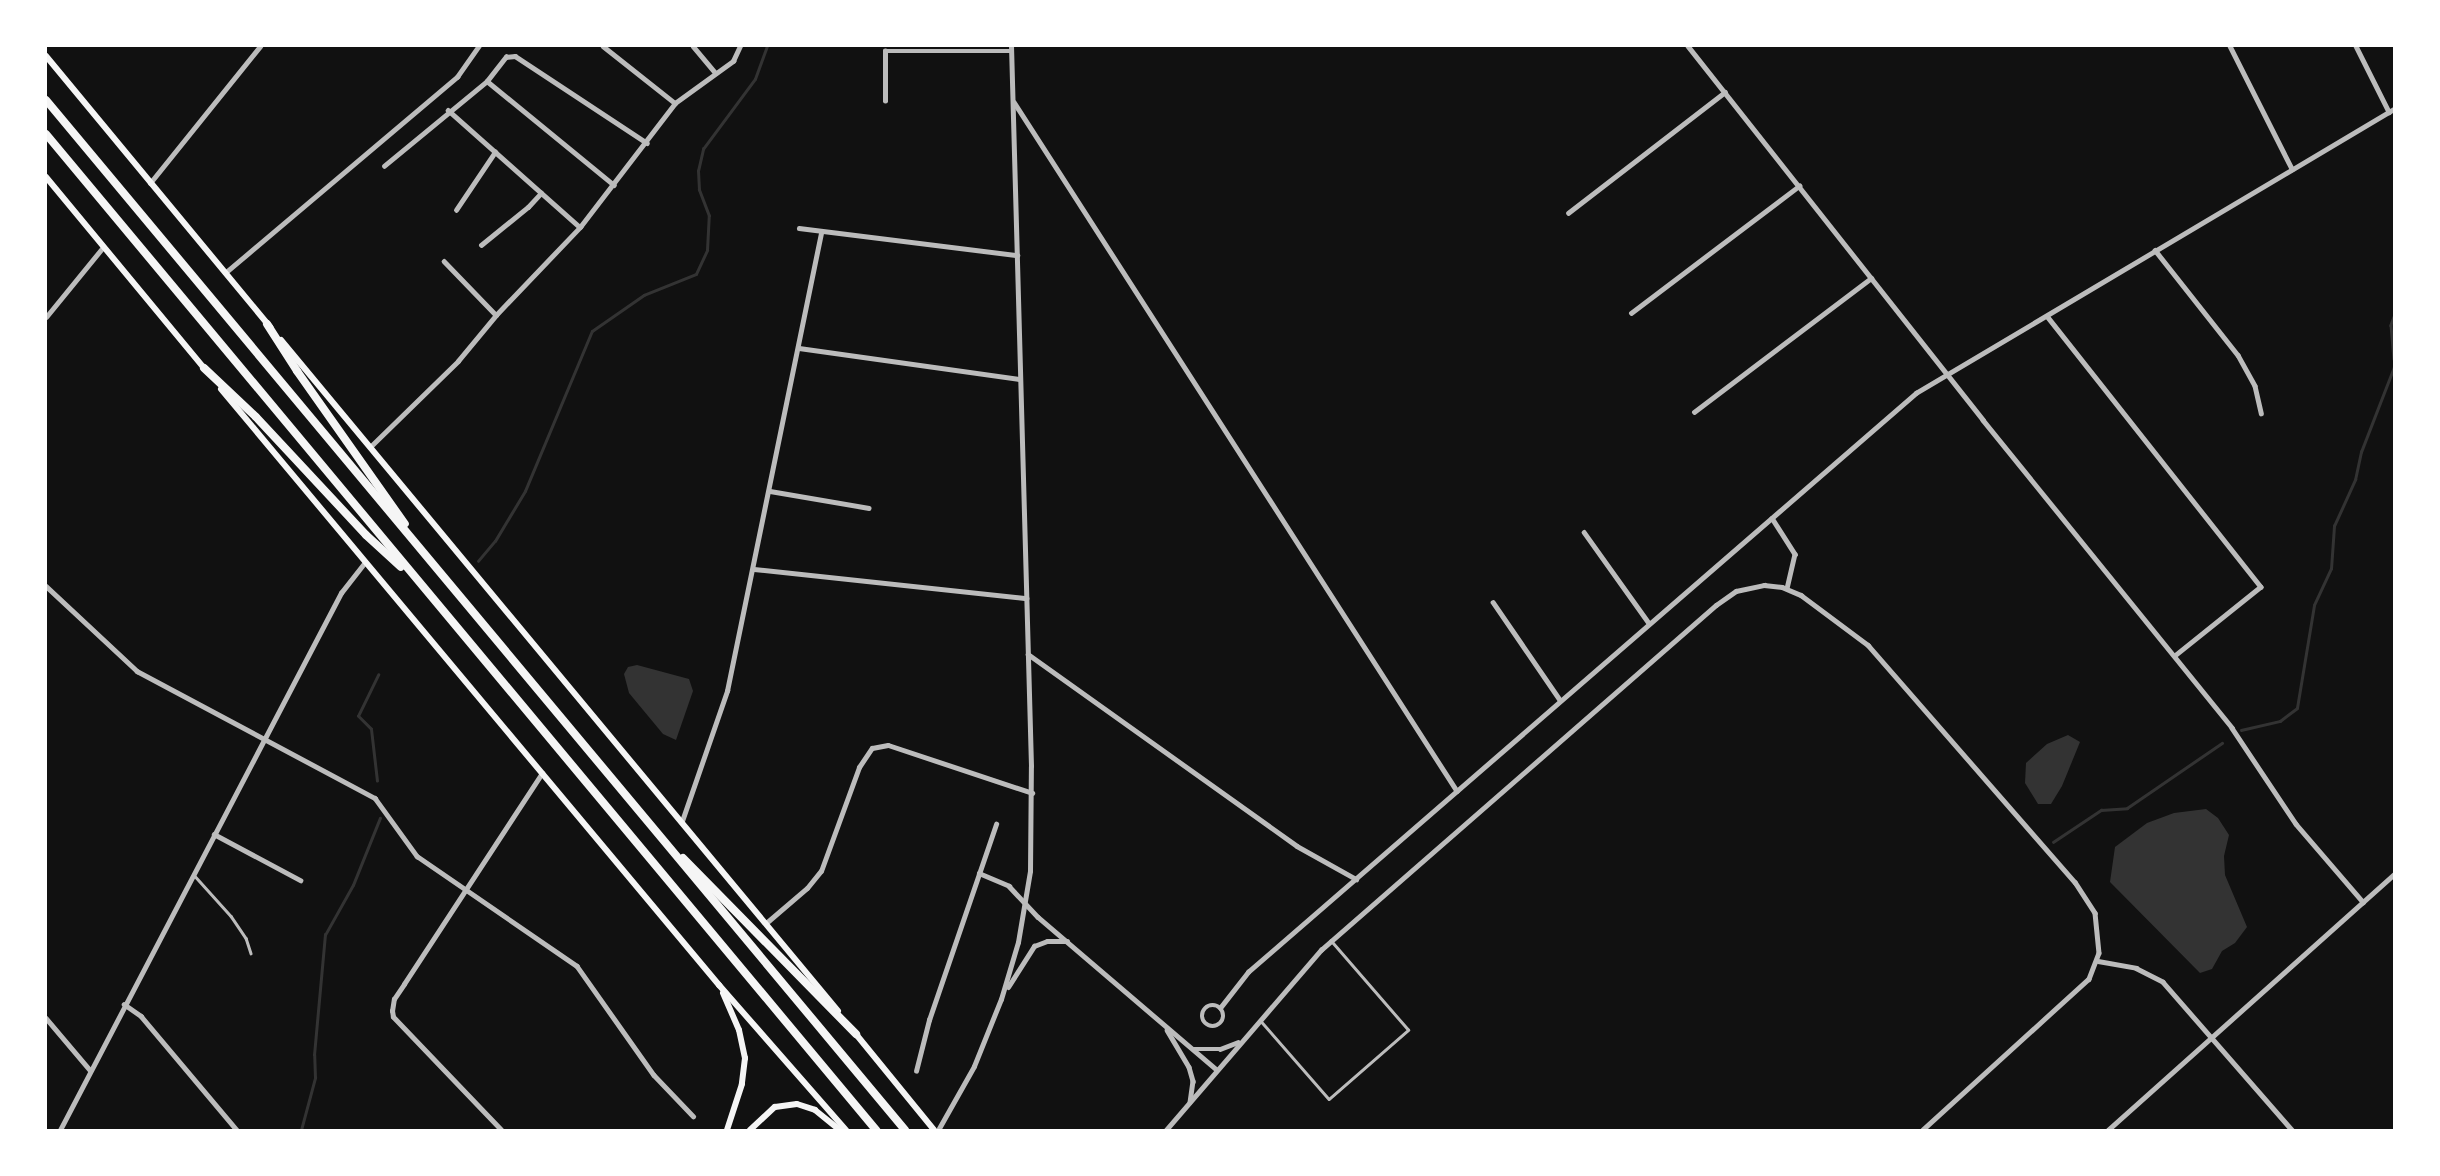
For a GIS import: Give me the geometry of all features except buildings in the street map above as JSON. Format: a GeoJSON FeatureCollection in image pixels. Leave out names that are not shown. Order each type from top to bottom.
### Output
{"type":"FeatureCollection","features":[{"type":"Feature","properties":{"kind":"highway"},"geometry":{"type":"LineString","coordinates":[[46,100],[905,1130]]}},
{"type":"Feature","properties":{"kind":"highway"},"geometry":{"type":"LineString","coordinates":[[46,134],[876,1130]]}},
{"type":"Feature","properties":{"kind":"highway"},"geometry":{"type":"LineString","coordinates":[[267,324],[297,371],[376,479],[425,556]]}},
{"type":"Feature","properties":{"kind":"highway"},"geometry":{"type":"LineString","coordinates":[[204,368],[256,416],[366,535],[424,588]]}},
{"type":"Feature","properties":{"kind":"highway"},"geometry":{"type":"LineString","coordinates":[[658,835],[722,894],[856,1034]]}},
{"type":"Feature","properties":{"kind":"main road"},"geometry":{"type":"LineString","coordinates":[[46,56],[936,1130]]}},
{"type":"Feature","properties":{"kind":"main road"},"geometry":{"type":"LineString","coordinates":[[46,177],[719,985],[846,1130]]}},
{"type":"Feature","properties":{"kind":"main road"},"geometry":{"type":"LineString","coordinates":[[719,985],[740,1030],[745,1059],[742,1084],[727,1130]]}},
{"type":"Feature","properties":{"kind":"main road"},"geometry":{"type":"LineString","coordinates":[[750,1130],[770,1109],[791,1104],[809,1107],[840,1130]]}},
{"type":"Feature","properties":{"kind":"street"},"geometry":{"type":"LineString","coordinates":[[150,183],[260,46]]}},
{"type":"Feature","properties":{"kind":"street"},"geometry":{"type":"LineString","coordinates":[[225,272],[457,77],[479,46]]}},
{"type":"Feature","properties":{"kind":"street"},"geometry":{"type":"LineString","coordinates":[[603,46],[675,103]]}},
{"type":"Feature","properties":{"kind":"street"},"geometry":{"type":"LineString","coordinates":[[693,46],[716,73]]}},
{"type":"Feature","properties":{"kind":"street"},"geometry":{"type":"LineString","coordinates":[[370,447],[458,361],[496,315],[580,227],[675,103],[733,61],[740,46]]}},
{"type":"Feature","properties":{"kind":"street"},"geometry":{"type":"LineString","coordinates":[[1688,46],[1948,376],[2175,656],[2232,729],[2296,824],[2363,902]]}},
{"type":"Feature","properties":{"kind":"street"},"geometry":{"type":"LineString","coordinates":[[2230,46],[2292,169]]}},
{"type":"Feature","properties":{"kind":"street"},"geometry":{"type":"LineString","coordinates":[[1220,1007],[1248,972],[1916,393],[2392,110],[2356,46]]}},
{"type":"Feature","properties":{"kind":"street"},"geometry":{"type":"LineString","coordinates":[[885,101],[885,51],[1011,48],[1032,844],[1026,904],[1001,999],[981,1050],[950,1112],[936,1130]]}},
{"type":"Feature","properties":{"kind":"street"},"geometry":{"type":"LineString","coordinates":[[384,166],[448,110],[487,81],[506,57],[515,56],[647,143]]}},
{"type":"Feature","properties":{"kind":"street"},"geometry":{"type":"LineString","coordinates":[[487,81],[614,185]]}},
{"type":"Feature","properties":{"kind":"street"},"geometry":{"type":"LineString","coordinates":[[1568,213],[1725,92]]}},
{"type":"Feature","properties":{"kind":"street"},"geometry":{"type":"LineString","coordinates":[[1014,102],[1457,791]]}},
{"type":"Feature","properties":{"kind":"street"},"geometry":{"type":"LineString","coordinates":[[448,110],[580,227]]}},
{"type":"Feature","properties":{"kind":"street"},"geometry":{"type":"LineString","coordinates":[[456,210],[495,152]]}},
{"type":"Feature","properties":{"kind":"street"},"geometry":{"type":"LineString","coordinates":[[1631,313],[1799,186]]}},
{"type":"Feature","properties":{"kind":"street"},"geometry":{"type":"LineString","coordinates":[[481,245],[541,193]]}},
{"type":"Feature","properties":{"kind":"street"},"geometry":{"type":"LineString","coordinates":[[799,228],[1017,255]]}},
{"type":"Feature","properties":{"kind":"street"},"geometry":{"type":"LineString","coordinates":[[682,821],[727,691],[821,232]]}},
{"type":"Feature","properties":{"kind":"street"},"geometry":{"type":"LineString","coordinates":[[46,317],[103,247]]}},
{"type":"Feature","properties":{"kind":"street"},"geometry":{"type":"LineString","coordinates":[[2155,250],[2238,355],[2255,386],[2261,413]]}},
{"type":"Feature","properties":{"kind":"street"},"geometry":{"type":"LineString","coordinates":[[444,261],[496,315]]}},
{"type":"Feature","properties":{"kind":"street"},"geometry":{"type":"LineString","coordinates":[[1694,412],[1871,278]]}},
{"type":"Feature","properties":{"kind":"street"},"geometry":{"type":"LineString","coordinates":[[2047,316],[2261,587],[2175,656]]}},
{"type":"Feature","properties":{"kind":"street"},"geometry":{"type":"LineString","coordinates":[[799,348],[1020,379]]}},
{"type":"Feature","properties":{"kind":"street"},"geometry":{"type":"LineString","coordinates":[[770,491],[869,508]]}},
{"type":"Feature","properties":{"kind":"street"},"geometry":{"type":"LineString","coordinates":[[1772,518],[1786,536],[1795,554],[1787,588]]}},
{"type":"Feature","properties":{"kind":"street"},"geometry":{"type":"LineString","coordinates":[[1584,532],[1649,623]]}},
{"type":"Feature","properties":{"kind":"street"},"geometry":{"type":"LineString","coordinates":[[60,1130],[341,593],[366,561]]}},
{"type":"Feature","properties":{"kind":"street"},"geometry":{"type":"LineString","coordinates":[[754,569],[1026,598]]}},
{"type":"Feature","properties":{"kind":"street"},"geometry":{"type":"LineString","coordinates":[[46,586],[137,671],[375,798],[416,856],[577,966],[654,1075],[693,1116]]}},
{"type":"Feature","properties":{"kind":"street"},"geometry":{"type":"LineString","coordinates":[[1166,1130],[1259,1019],[1331,941],[1726,597],[1753,586],[1787,588],[1828,612],[1868,645],[2083,891],[2097,921],[2098,961],[2079,991],[1923,1130]]}},
{"type":"Feature","properties":{"kind":"street"},"geometry":{"type":"LineString","coordinates":[[1493,601],[1560,700]]}},
{"type":"Feature","properties":{"kind":"street"},"geometry":{"type":"LineString","coordinates":[[1028,654],[1297,846],[1356,879]]}},
{"type":"Feature","properties":{"kind":"street"},"geometry":{"type":"LineString","coordinates":[[766,923],[807,888],[823,866],[859,767],[872,748],[888,746],[1032,793]]}},
{"type":"Feature","properties":{"kind":"street"},"geometry":{"type":"LineString","coordinates":[[501,1130],[393,1017],[392,1011],[394,999],[542,773]]}},
{"type":"Feature","properties":{"kind":"street"},"geometry":{"type":"LineString","coordinates":[[916,1071],[929,1020],[996,824]]}},
{"type":"Feature","properties":{"kind":"street"},"geometry":{"type":"LineString","coordinates":[[214,834],[300,880]]}},
{"type":"Feature","properties":{"kind":"street"},"geometry":{"type":"LineString","coordinates":[[979,873],[1009,886],[1026,904],[1217,1070]]}},
{"type":"Feature","properties":{"kind":"street"},"geometry":{"type":"LineString","coordinates":[[2108,1130],[2395,874]]}},
{"type":"Feature","properties":{"kind":"street"},"geometry":{"type":"LineString","coordinates":[[1001,999],[1031,949],[1042,942],[1067,940]]}},
{"type":"Feature","properties":{"kind":"street"},"geometry":{"type":"LineString","coordinates":[[2098,961],[2127,965],[2158,978],[2292,1130]]}},
{"type":"Feature","properties":{"kind":"street"},"geometry":{"type":"LineString","coordinates":[[124,1004],[141,1016],[237,1130]]}},
{"type":"Feature","properties":{"kind":"street"},"geometry":{"type":"LineString","coordinates":[[1211,1005],[1220,1007],[1224,1016],[1220,1024],[1212,1027],[1205,1024],[1202,1017],[1204,1009],[1211,1005]]}},
{"type":"Feature","properties":{"kind":"street"},"geometry":{"type":"LineString","coordinates":[[46,1018],[90,1070]]}},
{"type":"Feature","properties":{"kind":"street"},"geometry":{"type":"LineString","coordinates":[[1163,1023],[1189,1067],[1193,1081],[1190,1103]]}},
{"type":"Feature","properties":{"kind":"street"},"geometry":{"type":"LineString","coordinates":[[1192,1049],[1220,1049],[1242,1040]]}},
{"type":"Feature","properties":{"kind":"lane"},"geometry":{"type":"LineString","coordinates":[[192,874],[231,916],[246,938],[251,953]]}},
{"type":"Feature","properties":{"kind":"lane"},"geometry":{"type":"LineString","coordinates":[[1259,1019],[1329,1099],[1408,1030],[1331,941]]}},
{"type":"Feature","properties":{"kind":"shaded area"},"geometry":{"type":"Polygon","coordinates":[[[637,665],[689,679],[693,691],[676,740],[663,734],[629,693],[624,674],[628,667],[637,665]]]}},
{"type":"Feature","properties":{"kind":"shaded area"},"geometry":{"type":"Polygon","coordinates":[[[2068,735],[2080,742],[2062,786],[2051,804],[2038,804],[2025,783],[2026,763],[2047,744],[2068,735]]]}},
{"type":"Feature","properties":{"kind":"shaded area"},"geometry":{"type":"Polygon","coordinates":[[[2206,809],[2218,818],[2229,835],[2224,856],[2225,875],[2247,927],[2235,943],[2222,951],[2212,969],[2200,973],[2110,882],[2115,847],[2147,823],[2174,813],[2206,809]]]}},
{"type":"Feature","properties":{"kind":"waterway"},"geometry":{"type":"LineString","coordinates":[[478,561],[495,541],[525,491],[592,331],[644,295],[696,274],[707,250],[709,216],[699,190],[698,171],[703,149],[755,79],[767,46]]}},
{"type":"Feature","properties":{"kind":"waterway"},"geometry":{"type":"LineString","coordinates":[[2394,317],[2391,325],[2394,359]]}},
{"type":"Feature","properties":{"kind":"waterway"},"geometry":{"type":"LineString","coordinates":[[2241,730],[2280,721],[2297,708],[2314,605],[2331,569],[2334,526],[2355,480],[2361,452],[2394,367]]}},
{"type":"Feature","properties":{"kind":"waterway"},"geometry":{"type":"LineString","coordinates":[[377,781],[371,729],[358,716],[378,675]]}},
{"type":"Feature","properties":{"kind":"waterway"},"geometry":{"type":"LineString","coordinates":[[2053,842],[2101,810],[2127,808],[2222,743]]}},
{"type":"Feature","properties":{"kind":"waterway"},"geometry":{"type":"LineString","coordinates":[[301,1130],[315,1078],[314,1055],[325,935],[353,885],[380,818]]}}]}
